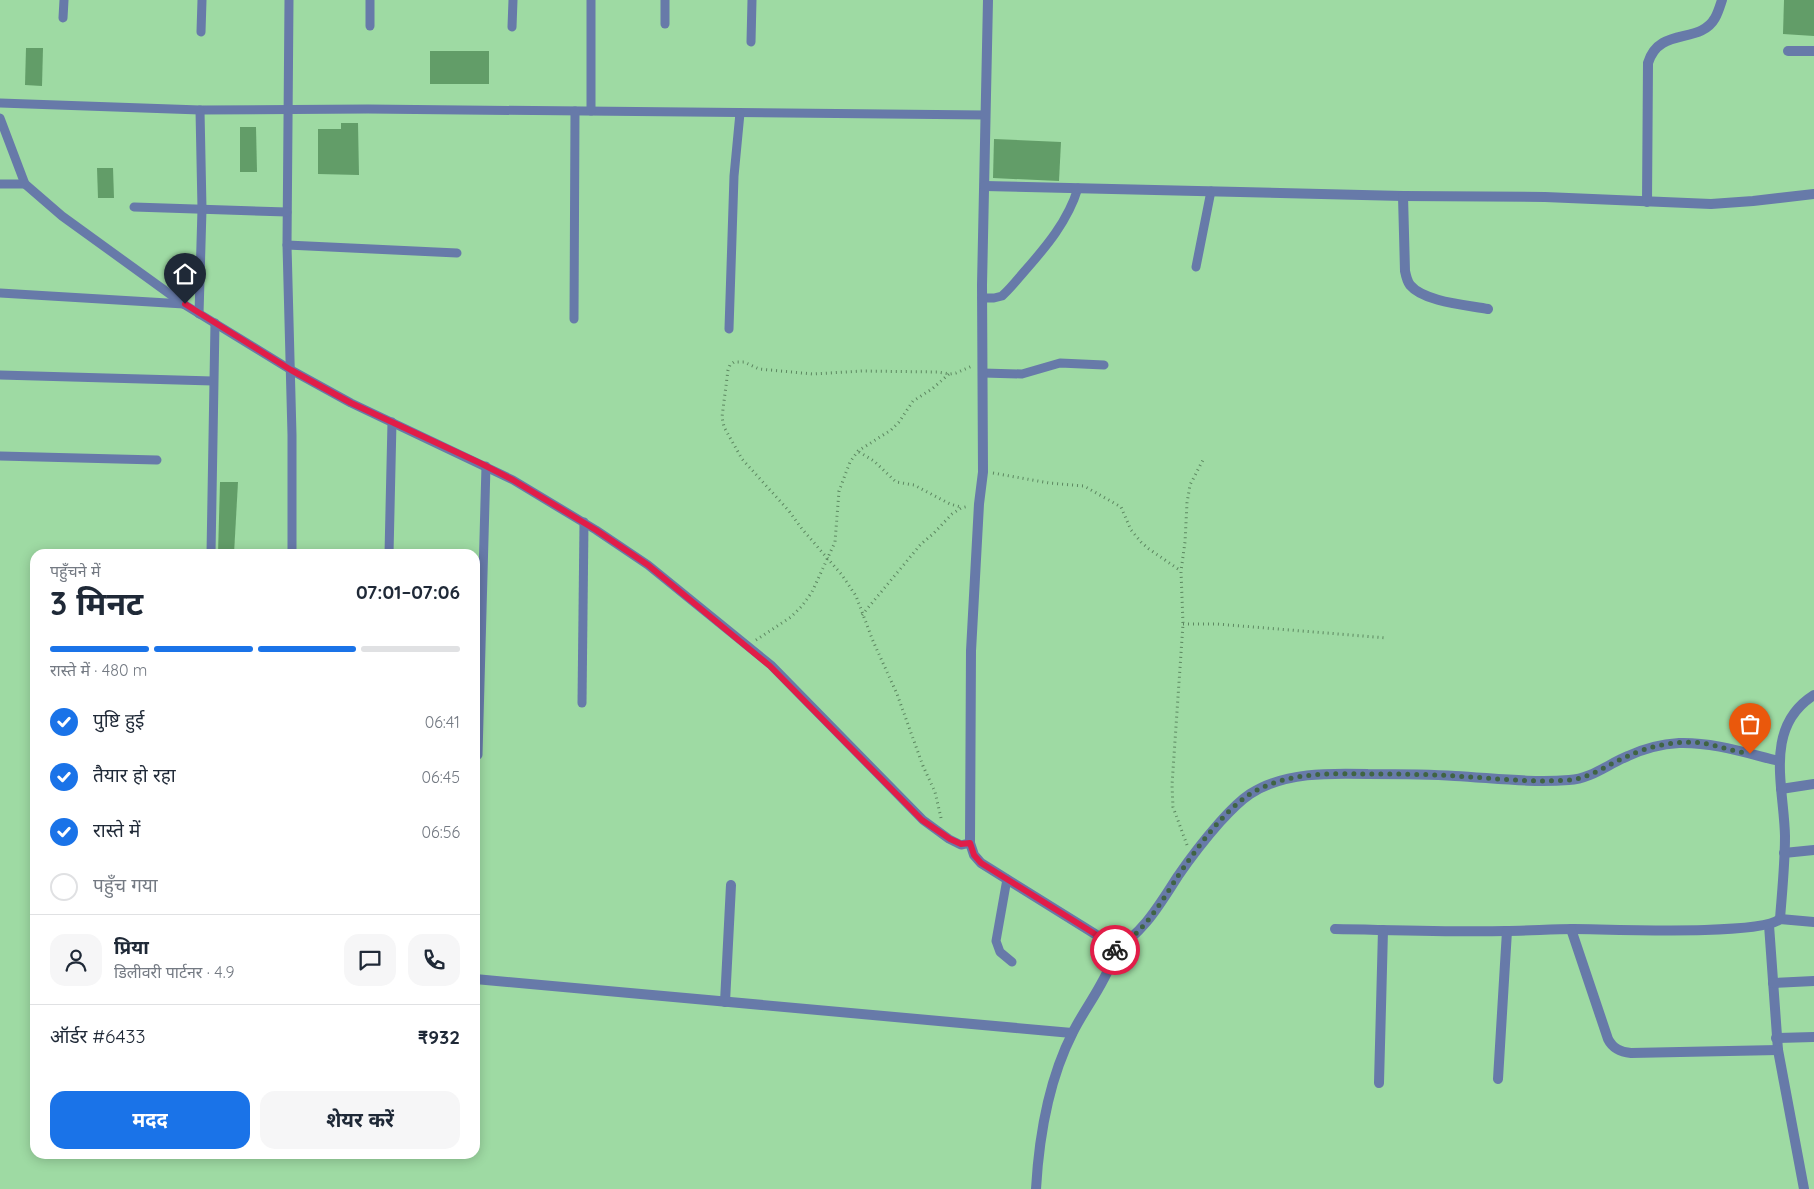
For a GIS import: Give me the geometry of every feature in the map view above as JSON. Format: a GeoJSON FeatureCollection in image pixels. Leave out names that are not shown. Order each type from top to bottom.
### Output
{"type":"FeatureCollection","features":[{"type":"Feature","properties":{"kind":"street"},"geometry":{"type":"LineString","coordinates":[[988,0],[982,298],[984,360],[983,472],[979,504],[971,652],[970,843],[974,855],[981,863],[1095,934],[1109,946],[1112,952],[1110,968],[1072,1032],[1059,1065],[1046,1113],[1036,1189]]}},
{"type":"Feature","properties":{"kind":"street"},"geometry":{"type":"LineString","coordinates":[[1647,202],[1648,63],[1650,54],[1661,43],[1707,27],[1715,19],[1722,0]]}},
{"type":"Feature","properties":{"kind":"street"},"geometry":{"type":"LineString","coordinates":[[1788,50],[1814,51]]}},
{"type":"Feature","properties":{"kind":"street"},"geometry":{"type":"LineString","coordinates":[[984,186],[1403,196],[1545,197],[1711,204],[1814,194]]}},
{"type":"Feature","properties":{"kind":"street"},"geometry":{"type":"LineString","coordinates":[[1403,196],[1405,271],[1407,281],[1412,287],[1432,298],[1488,309]]}},
{"type":"Feature","properties":{"kind":"street"},"geometry":{"type":"LineString","coordinates":[[1780,920],[1785,836],[1779,760],[1782,742],[1794,714],[1806,700],[1814,695]]}},
{"type":"Feature","properties":{"kind":"street"},"geometry":{"type":"LineString","coordinates":[[1112,952],[1127,943],[1150,920],[1192,857],[1213,830],[1240,801],[1252,792],[1298,776],[1338,773],[1456,776],[1530,781],[1570,780],[1589,776],[1642,750],[1675,743],[1700,743],[1779,760]]}},
{"type":"Feature","properties":{"kind":"street"},"geometry":{"type":"LineString","coordinates":[[1781,789],[1814,784]]}},
{"type":"Feature","properties":{"kind":"street"},"geometry":{"type":"LineString","coordinates":[[1784,853],[1814,850]]}},
{"type":"Feature","properties":{"kind":"street"},"geometry":{"type":"LineString","coordinates":[[725,1002],[731,884]]}},
{"type":"Feature","properties":{"kind":"street"},"geometry":{"type":"LineString","coordinates":[[1335,929],[1507,931],[1714,929],[1769,925],[1780,920],[1814,922]]}},
{"type":"Feature","properties":{"kind":"street"},"geometry":{"type":"LineString","coordinates":[[1769,925],[1776,1038],[1804,1189]]}},
{"type":"Feature","properties":{"kind":"street"},"geometry":{"type":"LineString","coordinates":[[1571,929],[1608,1039],[1613,1047],[1621,1052],[1778,1050]]}},
{"type":"Feature","properties":{"kind":"street"},"geometry":{"type":"LineString","coordinates":[[1379,1083],[1383,930]]}},
{"type":"Feature","properties":{"kind":"street"},"geometry":{"type":"LineString","coordinates":[[1498,1079],[1507,931]]}},
{"type":"Feature","properties":{"kind":"street"},"geometry":{"type":"LineString","coordinates":[[480,979],[1072,1032]]}},
{"type":"Feature","properties":{"kind":"street"},"geometry":{"type":"LineString","coordinates":[[1773,983],[1814,981]]}},
{"type":"Feature","properties":{"kind":"street"},"geometry":{"type":"LineString","coordinates":[[1776,1038],[1814,1037]]}},
{"type":"Feature","properties":{"kind":"lane"},"geometry":{"type":"LineString","coordinates":[[63,18],[64,0]]}},
{"type":"Feature","properties":{"kind":"lane"},"geometry":{"type":"LineString","coordinates":[[201,32],[202,0]]}},
{"type":"Feature","properties":{"kind":"lane"},"geometry":{"type":"LineString","coordinates":[[289,0],[287,245],[291,370],[292,549]]}},
{"type":"Feature","properties":{"kind":"lane"},"geometry":{"type":"LineString","coordinates":[[370,0],[370,26]]}},
{"type":"Feature","properties":{"kind":"lane"},"geometry":{"type":"LineString","coordinates":[[512,0],[512,27]]}},
{"type":"Feature","properties":{"kind":"lane"},"geometry":{"type":"LineString","coordinates":[[591,112],[592,0]]}},
{"type":"Feature","properties":{"kind":"lane"},"geometry":{"type":"LineString","coordinates":[[665,0],[665,24]]}},
{"type":"Feature","properties":{"kind":"lane"},"geometry":{"type":"LineString","coordinates":[[751,42],[752,0]]}},
{"type":"Feature","properties":{"kind":"lane"},"geometry":{"type":"LineString","coordinates":[[0,103],[200,110],[287,109],[986,115]]}},
{"type":"Feature","properties":{"kind":"lane"},"geometry":{"type":"LineString","coordinates":[[199,314],[202,209],[200,110]]}},
{"type":"Feature","properties":{"kind":"lane"},"geometry":{"type":"LineString","coordinates":[[574,319],[575,111]]}},
{"type":"Feature","properties":{"kind":"lane"},"geometry":{"type":"LineString","coordinates":[[729,329],[734,176],[740,113]]}},
{"type":"Feature","properties":{"kind":"lane"},"geometry":{"type":"LineString","coordinates":[[0,118],[25,184],[62,216],[199,314],[291,370],[351,403],[513,480],[584,522],[648,565],[746,645],[789,683],[922,820],[950,839],[961,844],[970,843]]}},
{"type":"Feature","properties":{"kind":"lane"},"geometry":{"type":"LineString","coordinates":[[0,184],[25,184]]}},
{"type":"Feature","properties":{"kind":"lane"},"geometry":{"type":"LineString","coordinates":[[982,298],[1002,296],[1029,266],[1064,221],[1078,188]]}},
{"type":"Feature","properties":{"kind":"lane"},"geometry":{"type":"LineString","coordinates":[[1196,267],[1211,191]]}},
{"type":"Feature","properties":{"kind":"lane"},"geometry":{"type":"LineString","coordinates":[[134,207],[287,212]]}},
{"type":"Feature","properties":{"kind":"lane"},"geometry":{"type":"LineString","coordinates":[[287,245],[457,253]]}},
{"type":"Feature","properties":{"kind":"lane"},"geometry":{"type":"LineString","coordinates":[[0,293],[185,304]]}},
{"type":"Feature","properties":{"kind":"lane"},"geometry":{"type":"LineString","coordinates":[[210,549],[215,323]]}},
{"type":"Feature","properties":{"kind":"lane"},"geometry":{"type":"LineString","coordinates":[[983,373],[1022,374],[1060,363],[1104,365]]}},
{"type":"Feature","properties":{"kind":"lane"},"geometry":{"type":"LineString","coordinates":[[0,376],[213,381]]}},
{"type":"Feature","properties":{"kind":"lane"},"geometry":{"type":"LineString","coordinates":[[389,549],[392,422]]}},
{"type":"Feature","properties":{"kind":"lane"},"geometry":{"type":"LineString","coordinates":[[0,456],[157,460]]}},
{"type":"Feature","properties":{"kind":"lane"},"geometry":{"type":"LineString","coordinates":[[480,683],[486,466]]}},
{"type":"Feature","properties":{"kind":"lane"},"geometry":{"type":"LineString","coordinates":[[582,702],[584,522]]}},
{"type":"Feature","properties":{"kind":"lane"},"geometry":{"type":"LineString","coordinates":[[1008,879],[996,941],[1000,952],[1012,962]]}},
{"type":"Feature","properties":{"kind":"path"},"geometry":{"type":"LineString","coordinates":[[950,839],[944,830],[935,792],[922,766],[897,694],[862,615],[856,596],[828,558],[802,529],[790,511],[756,476],[732,443],[724,427],[722,417],[730,365],[734,362],[744,362],[759,369],[813,374],[862,371],[937,372],[950,374],[984,360]]}},
{"type":"Feature","properties":{"kind":"path"},"geometry":{"type":"LineString","coordinates":[[746,645],[791,617],[812,592],[835,542],[839,491],[850,462],[858,451],[891,430],[913,402],[950,374]]}},
{"type":"Feature","properties":{"kind":"path"},"geometry":{"type":"LineString","coordinates":[[858,451],[874,461],[896,482],[914,485],[961,508]]}},
{"type":"Feature","properties":{"kind":"path"},"geometry":{"type":"LineString","coordinates":[[1192,857],[1173,808],[1172,785],[1183,624],[1181,572],[1187,503],[1190,485],[1204,458]]}},
{"type":"Feature","properties":{"kind":"path"},"geometry":{"type":"LineString","coordinates":[[983,472],[1049,483],[1084,486],[1121,507],[1131,530],[1149,550],[1181,572]]}},
{"type":"Feature","properties":{"kind":"path"},"geometry":{"type":"LineString","coordinates":[[862,615],[921,544],[952,514],[961,508],[979,504]]}},
{"type":"Feature","properties":{"kind":"path"},"geometry":{"type":"LineString","coordinates":[[1183,624],[1217,624],[1387,638]]}},
{"type":"Feature","properties":{"kind":"building"},"geometry":{"type":"Polygon","coordinates":[[[1784,0],[1814,0],[1814,36],[1783,34],[1784,0]]]}},
{"type":"Feature","properties":{"kind":"building"},"geometry":{"type":"Polygon","coordinates":[[[26,48],[43,48],[42,86],[25,85],[26,48]]]}},
{"type":"Feature","properties":{"kind":"building"},"geometry":{"type":"Polygon","coordinates":[[[430,51],[489,51],[489,84],[430,84],[430,51]]]}},
{"type":"Feature","properties":{"kind":"building"},"geometry":{"type":"Polygon","coordinates":[[[341,123],[358,123],[359,175],[318,174],[318,129],[341,129],[341,123]]]}},
{"type":"Feature","properties":{"kind":"building"},"geometry":{"type":"Polygon","coordinates":[[[240,127],[256,127],[257,172],[240,172],[240,127]]]}},
{"type":"Feature","properties":{"kind":"building"},"geometry":{"type":"Polygon","coordinates":[[[994,139],[1061,142],[1059,181],[993,178],[994,139]]]}},
{"type":"Feature","properties":{"kind":"building"},"geometry":{"type":"Polygon","coordinates":[[[97,168],[113,168],[114,198],[98,198],[97,168]]]}},
{"type":"Feature","properties":{"kind":"building"},"geometry":{"type":"Polygon","coordinates":[[[220,482],[238,482],[234,549],[218,549],[220,482]]]}},
{"type":"Feature","properties":{"kind":"way so far"},"geometry":{"type":"LineString","coordinates":[[1115,950],[1127,943],[1150,920],[1192,857],[1232,808],[1252,792],[1298,776],[1338,773],[1456,776],[1496,780],[1570,780],[1589,776],[1628,756],[1649,748],[1675,743],[1700,743],[1750,754]]}},
{"type":"Feature","properties":{"kind":"route"},"geometry":{"type":"LineString","coordinates":[[185,304],[291,370],[351,403],[513,480],[596,530],[648,565],[721,624],[789,683],[922,820],[950,839],[961,844],[970,843],[974,855],[981,863],[1095,934],[1109,946],[1112,952],[1115,950]]}}]}
